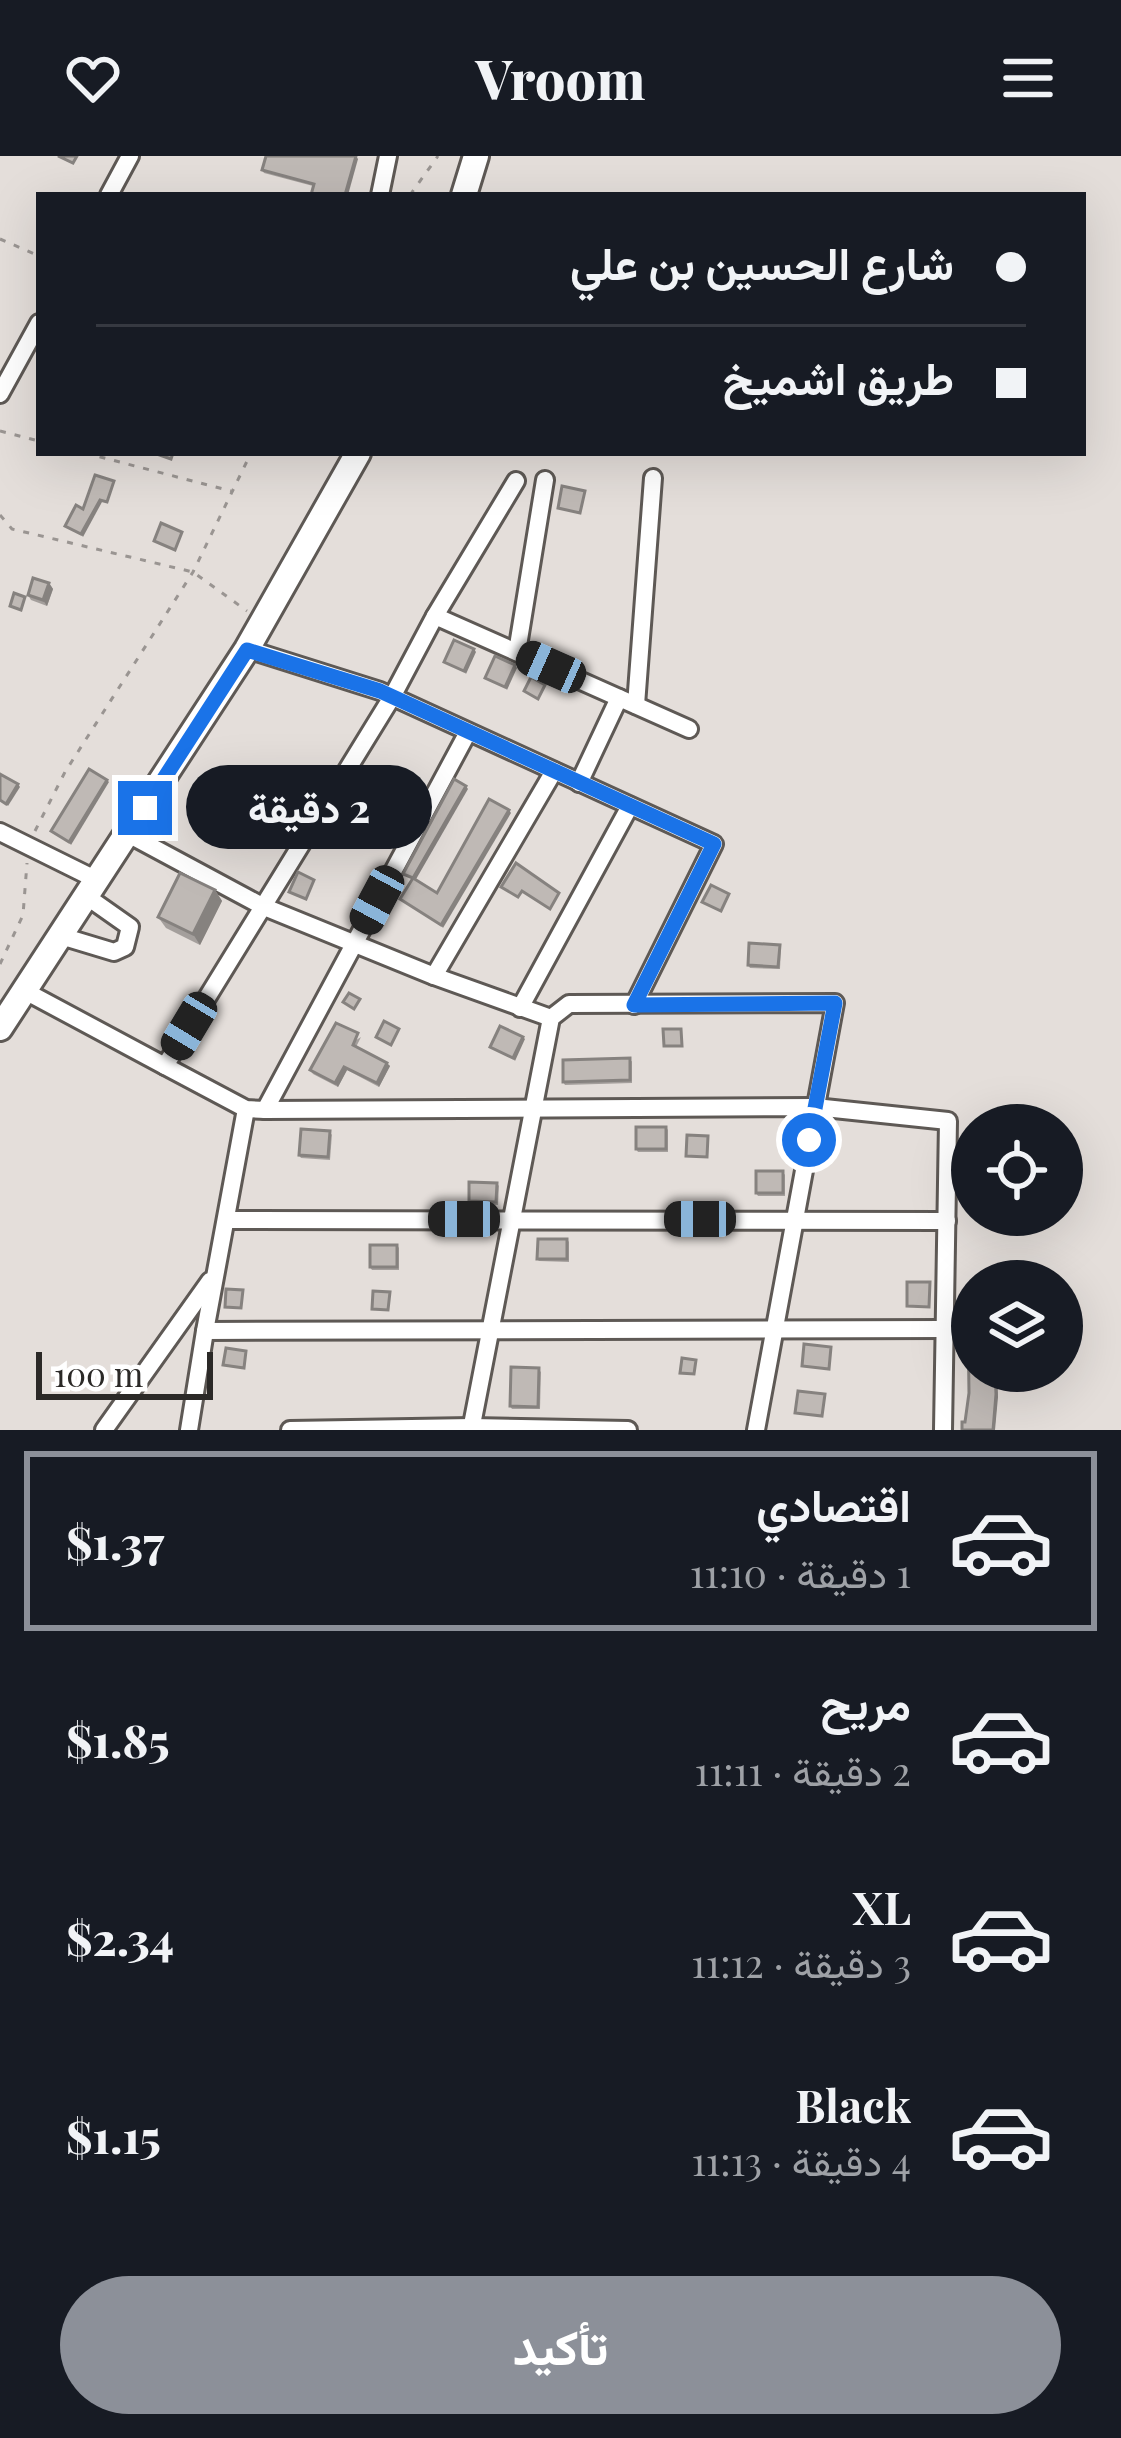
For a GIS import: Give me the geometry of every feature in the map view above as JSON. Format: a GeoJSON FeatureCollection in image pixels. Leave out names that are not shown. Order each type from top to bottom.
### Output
{"type":"FeatureCollection","features":[{"type":"Feature","properties":{"kind":"highway"},"geometry":{"type":"LineString","coordinates":[[465,192],[476,156]]}},
{"type":"Feature","properties":{"kind":"highway"},"geometry":{"type":"LineString","coordinates":[[0,1028],[247,650],[356,456]]}},
{"type":"Feature","properties":{"kind":"street"},"geometry":{"type":"LineString","coordinates":[[111,192],[130,156]]}},
{"type":"Feature","properties":{"kind":"street"},"geometry":{"type":"LineString","coordinates":[[381,192],[388,156]]}},
{"type":"Feature","properties":{"kind":"street"},"geometry":{"type":"LineString","coordinates":[[0,394],[36,328]]}},
{"type":"Feature","properties":{"kind":"street"},"geometry":{"type":"LineString","coordinates":[[579,783],[627,701],[652,478]]}},
{"type":"Feature","properties":{"kind":"street"},"geometry":{"type":"LineString","coordinates":[[517,652],[545,480]]}},
{"type":"Feature","properties":{"kind":"street"},"geometry":{"type":"LineString","coordinates":[[165,1066],[392,697],[516,481]]}},
{"type":"Feature","properties":{"kind":"street"},"geometry":{"type":"LineString","coordinates":[[435,616],[689,729]]}},
{"type":"Feature","properties":{"kind":"street"},"geometry":{"type":"LineString","coordinates":[[247,650],[392,697],[714,844],[634,1005]]}},
{"type":"Feature","properties":{"kind":"street"},"geometry":{"type":"LineString","coordinates":[[266,1111],[468,732]]}},
{"type":"Feature","properties":{"kind":"street"},"geometry":{"type":"LineString","coordinates":[[434,976],[554,771]]}},
{"type":"Feature","properties":{"kind":"street"},"geometry":{"type":"LineString","coordinates":[[520,1008],[630,806]]}},
{"type":"Feature","properties":{"kind":"street"},"geometry":{"type":"LineString","coordinates":[[0,832],[92,888],[130,927],[131,936],[125,947],[114,952],[61,936]]}},
{"type":"Feature","properties":{"kind":"street"},"geometry":{"type":"LineString","coordinates":[[128,834],[262,906],[551,1018]]}},
{"type":"Feature","properties":{"kind":"street"},"geometry":{"type":"LineString","coordinates":[[25,991],[246,1109],[815,1107],[949,1121],[944,1430]]}},
{"type":"Feature","properties":{"kind":"street"},"geometry":{"type":"LineString","coordinates":[[472,1428],[551,1018],[569,1004],[835,1003],[756,1430]]}},
{"type":"Feature","properties":{"kind":"street"},"geometry":{"type":"LineString","coordinates":[[189,1430],[246,1109]]}},
{"type":"Feature","properties":{"kind":"street"},"geometry":{"type":"LineString","coordinates":[[226,1220],[947,1221]]}},
{"type":"Feature","properties":{"kind":"street"},"geometry":{"type":"LineString","coordinates":[[104,1430],[214,1276]]}},
{"type":"Feature","properties":{"kind":"street"},"geometry":{"type":"LineString","coordinates":[[205,1331],[945,1329]]}},
{"type":"Feature","properties":{"kind":"street"},"geometry":{"type":"LineString","coordinates":[[290,1430],[628,1430]]}},
{"type":"Feature","properties":{"kind":"path"},"geometry":{"type":"LineString","coordinates":[[412,192],[439,156]]}},
{"type":"Feature","properties":{"kind":"path"},"geometry":{"type":"LineString","coordinates":[[0,239],[36,255]]}},
{"type":"Feature","properties":{"kind":"path"},"geometry":{"type":"LineString","coordinates":[[0,431],[36,440]]}},
{"type":"Feature","properties":{"kind":"path"},"geometry":{"type":"LineString","coordinates":[[98,456],[233,491]]}},
{"type":"Feature","properties":{"kind":"path"},"geometry":{"type":"LineString","coordinates":[[0,964],[23,915],[28,846],[65,772],[193,572],[250,456]]}},
{"type":"Feature","properties":{"kind":"path"},"geometry":{"type":"LineString","coordinates":[[0,515],[12,529],[193,572],[262,623]]}},
{"type":"Feature","properties":{"kind":"building"},"geometry":{"type":"Polygon","coordinates":[[[266,156],[356,156],[346,192],[312,192],[314,184],[262,170],[266,156]]]}},
{"type":"Feature","properties":{"kind":"building"},"geometry":{"type":"Polygon","coordinates":[[[95,475],[114,481],[107,502],[100,500],[81,534],[65,526],[76,505],[83,509],[95,475]]]}},
{"type":"Feature","properties":{"kind":"building"},"geometry":{"type":"Polygon","coordinates":[[[562,486],[585,491],[580,513],[558,508],[562,486]]]}},
{"type":"Feature","properties":{"kind":"building"},"geometry":{"type":"Polygon","coordinates":[[[161,523],[182,532],[175,550],[154,541],[161,523]]]}},
{"type":"Feature","properties":{"kind":"building"},"geometry":{"type":"Polygon","coordinates":[[[33,578],[49,583],[43,600],[28,595],[33,578]]]}},
{"type":"Feature","properties":{"kind":"building"},"geometry":{"type":"Polygon","coordinates":[[[14,593],[25,597],[21,610],[10,606],[14,593]]]}},
{"type":"Feature","properties":{"kind":"building"},"geometry":{"type":"Polygon","coordinates":[[[454,640],[474,649],[464,671],[444,662],[454,640]]]}},
{"type":"Feature","properties":{"kind":"building"},"geometry":{"type":"Polygon","coordinates":[[[495,656],[515,665],[505,687],[485,678],[495,656]]]}},
{"type":"Feature","properties":{"kind":"building"},"geometry":{"type":"Polygon","coordinates":[[[531,677],[545,685],[538,699],[524,691],[531,677]]]}},
{"type":"Feature","properties":{"kind":"building"},"geometry":{"type":"Polygon","coordinates":[[[89,769],[107,780],[69,842],[51,831],[89,769]]]}},
{"type":"Feature","properties":{"kind":"building"},"geometry":{"type":"Polygon","coordinates":[[[0,774],[18,784],[6,804],[0,800],[0,774]]]}},
{"type":"Feature","properties":{"kind":"building"},"geometry":{"type":"Polygon","coordinates":[[[454,779],[466,786],[413,878],[403,874],[454,779]]]}},
{"type":"Feature","properties":{"kind":"building"},"geometry":{"type":"Polygon","coordinates":[[[489,799],[509,810],[441,925],[400,899],[413,878],[437,893],[489,799]]]}},
{"type":"Feature","properties":{"kind":"building"},"geometry":{"type":"Polygon","coordinates":[[[516,863],[559,893],[550,909],[522,891],[518,897],[501,887],[516,863]]]}},
{"type":"Feature","properties":{"kind":"building"},"geometry":{"type":"Polygon","coordinates":[[[298,872],[314,880],[306,899],[289,892],[298,872]]]}},
{"type":"Feature","properties":{"kind":"building"},"geometry":{"type":"Polygon","coordinates":[[[180,873],[215,890],[193,934],[158,917],[180,873]]]}},
{"type":"Feature","properties":{"kind":"building"},"geometry":{"type":"Polygon","coordinates":[[[711,885],[729,894],[721,911],[702,902],[711,885]]]}},
{"type":"Feature","properties":{"kind":"building"},"geometry":{"type":"Polygon","coordinates":[[[749,943],[780,945],[778,967],[748,965],[749,943]]]}},
{"type":"Feature","properties":{"kind":"building"},"geometry":{"type":"Polygon","coordinates":[[[349,993],[360,999],[354,1009],[343,1002],[349,993]]]}},
{"type":"Feature","properties":{"kind":"building"},"geometry":{"type":"Polygon","coordinates":[[[384,1021],[399,1029],[391,1045],[376,1037],[384,1021]]]}},
{"type":"Feature","properties":{"kind":"building"},"geometry":{"type":"Polygon","coordinates":[[[336,1023],[358,1033],[353,1045],[387,1063],[377,1083],[344,1067],[335,1083],[310,1070],[336,1023]]]}},
{"type":"Feature","properties":{"kind":"building"},"geometry":{"type":"Polygon","coordinates":[[[500,1026],[523,1037],[513,1058],[490,1047],[500,1026]]]}},
{"type":"Feature","properties":{"kind":"building"},"geometry":{"type":"Polygon","coordinates":[[[663,1029],[681,1029],[682,1046],[664,1046],[663,1029]]]}},
{"type":"Feature","properties":{"kind":"building"},"geometry":{"type":"Polygon","coordinates":[[[630,1058],[630,1080],[563,1082],[563,1060],[630,1058]]]}},
{"type":"Feature","properties":{"kind":"building"},"geometry":{"type":"Polygon","coordinates":[[[636,1127],[666,1127],[666,1149],[636,1149],[636,1127]]]}},
{"type":"Feature","properties":{"kind":"building"},"geometry":{"type":"Polygon","coordinates":[[[301,1129],[330,1131],[328,1157],[299,1155],[301,1129]]]}},
{"type":"Feature","properties":{"kind":"building"},"geometry":{"type":"Polygon","coordinates":[[[687,1135],[708,1136],[707,1157],[686,1156],[687,1135]]]}},
{"type":"Feature","properties":{"kind":"building"},"geometry":{"type":"Polygon","coordinates":[[[756,1171],[783,1171],[783,1193],[756,1193],[756,1171]]]}},
{"type":"Feature","properties":{"kind":"building"},"geometry":{"type":"Polygon","coordinates":[[[469,1182],[497,1183],[496,1202],[469,1201],[469,1182]]]}},
{"type":"Feature","properties":{"kind":"building"},"geometry":{"type":"Polygon","coordinates":[[[538,1239],[567,1239],[567,1259],[537,1259],[538,1239]]]}},
{"type":"Feature","properties":{"kind":"building"},"geometry":{"type":"Polygon","coordinates":[[[370,1245],[397,1245],[397,1267],[370,1267],[370,1245]]]}},
{"type":"Feature","properties":{"kind":"building"},"geometry":{"type":"Polygon","coordinates":[[[907,1282],[930,1282],[929,1307],[907,1306],[907,1282]]]}},
{"type":"Feature","properties":{"kind":"building"},"geometry":{"type":"Polygon","coordinates":[[[226,1289],[243,1290],[241,1308],[225,1307],[226,1289]]]}},
{"type":"Feature","properties":{"kind":"building"},"geometry":{"type":"Polygon","coordinates":[[[373,1291],[390,1292],[388,1310],[372,1309],[373,1291]]]}},
{"type":"Feature","properties":{"kind":"building"},"geometry":{"type":"Polygon","coordinates":[[[804,1344],[831,1347],[829,1369],[802,1366],[804,1344]]]}},
{"type":"Feature","properties":{"kind":"building"},"geometry":{"type":"Polygon","coordinates":[[[226,1348],[246,1351],[244,1368],[223,1365],[226,1348]]]}},
{"type":"Feature","properties":{"kind":"building"},"geometry":{"type":"Polygon","coordinates":[[[682,1358],[696,1360],[694,1374],[680,1373],[682,1358]]]}},
{"type":"Feature","properties":{"kind":"building"},"geometry":{"type":"Polygon","coordinates":[[[511,1367],[539,1368],[538,1407],[510,1406],[511,1367]]]}},
{"type":"Feature","properties":{"kind":"building"},"geometry":{"type":"Polygon","coordinates":[[[798,1391],[825,1394],[822,1416],[795,1413],[798,1391]]]}},
{"type":"Feature","properties":{"kind":"building"},"geometry":{"type":"Polygon","coordinates":[[[996,1392],[993,1430],[962,1430],[969,1393],[996,1392]]]}},
{"type":"Feature","properties":{"kind":"route"},"geometry":{"type":"LineString","coordinates":[[145,808],[247,650],[380,691],[714,844],[634,1005],[835,1003],[809,1140]]}}]}
